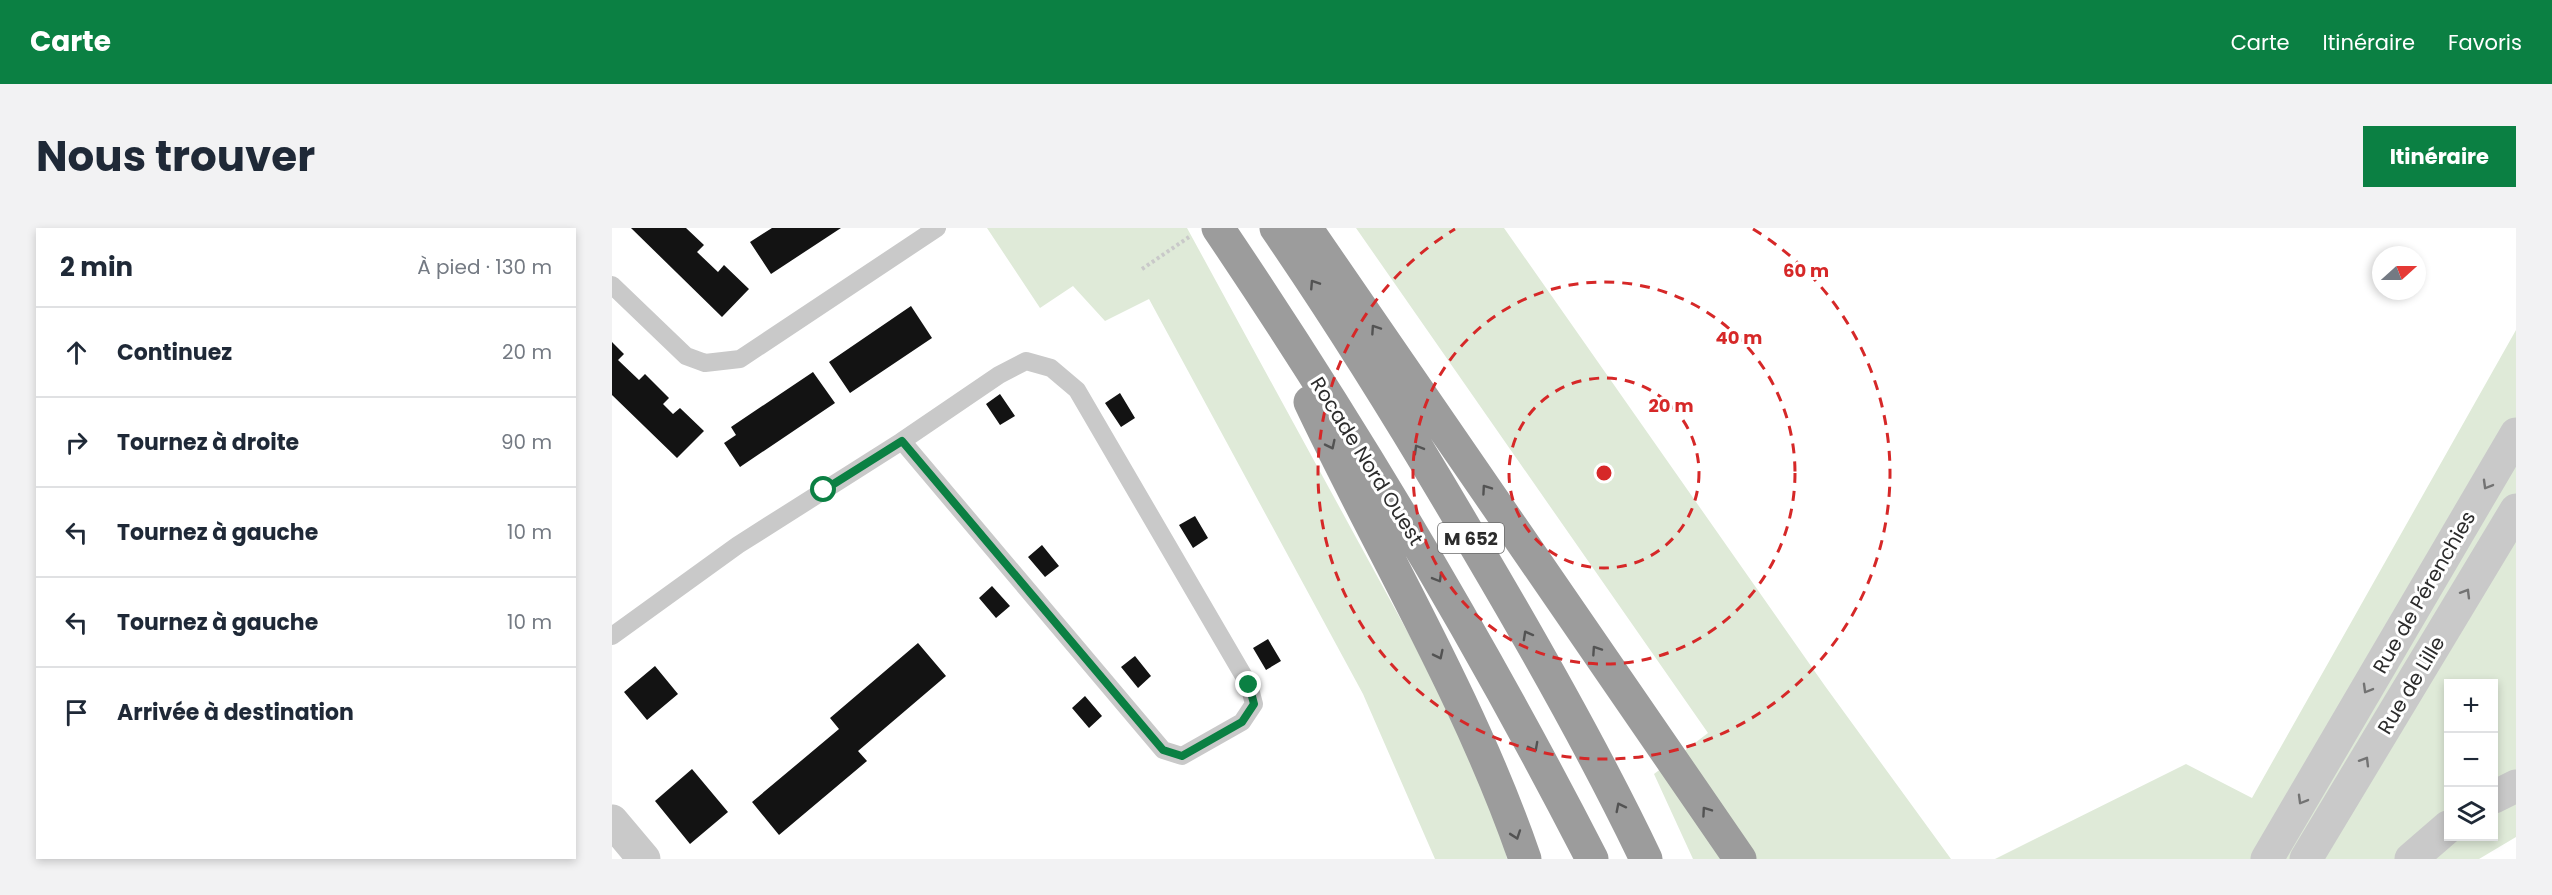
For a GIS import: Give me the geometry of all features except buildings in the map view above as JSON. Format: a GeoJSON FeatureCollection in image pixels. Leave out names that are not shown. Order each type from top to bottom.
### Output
{"type":"FeatureCollection","features":[{"type":"Feature","properties":{"kind":"highway","name":"M 652"},"geometry":{"type":"LineString","coordinates":[[1276,228],[1402,421],[1481,555],[1560,693],[1646,859]]}},
{"type":"Feature","properties":{"kind":"highway"},"geometry":{"type":"LineString","coordinates":[[1306,228],[1740,859]]}},
{"type":"Feature","properties":{"kind":"highway","name":"Rocade Nord Ouest"},"geometry":{"type":"LineString","coordinates":[[1206,231],[1252,278],[1411,531],[1504,693],[1592,859]]}},
{"type":"Feature","properties":{"kind":"highway"},"geometry":{"type":"LineString","coordinates":[[1252,278],[1344,471],[1453,684],[1490,764],[1524,859]]}},
{"type":"Feature","properties":{"kind":"street","name":"Rue de Pérenchies"},"geometry":{"type":"LineString","coordinates":[[2267,859],[2516,434]]}},
{"type":"Feature","properties":{"kind":"street","name":"Rue de Lille"},"geometry":{"type":"LineString","coordinates":[[2306,859],[2516,510]]}},
{"type":"Feature","properties":{"kind":"street"},"geometry":{"type":"LineString","coordinates":[[2498,795],[2516,786]]}},
{"type":"Feature","properties":{"kind":"street"},"geometry":{"type":"LineString","coordinates":[[612,821],[644,859]]}},
{"type":"Feature","properties":{"kind":"street"},"geometry":{"type":"LineString","coordinates":[[2411,859],[2444,830]]}},
{"type":"Feature","properties":{"kind":"lane"},"geometry":{"type":"LineString","coordinates":[[612,285],[686,356],[705,363],[740,359],[937,228]]}},
{"type":"Feature","properties":{"kind":"lane"},"geometry":{"type":"LineString","coordinates":[[612,636],[738,545],[902,441],[999,375],[1026,360],[1051,368],[1077,390],[1249,685],[1254,704],[1242,722],[1182,756],[1163,750],[902,441]]}},
{"type":"Feature","properties":{"kind":"path"},"geometry":{"type":"LineString","coordinates":[[1142,269],[1206,231]]}},
{"type":"Feature","properties":{"kind":"green space"},"geometry":{"type":"Polygon","coordinates":[[[987,228],[1187,228],[1436,684],[1499,823],[1507,859],[1435,859],[1363,694],[1149,299],[1105,321],[1073,286],[1040,308],[987,228]]]}},
{"type":"Feature","properties":{"kind":"green space"},"geometry":{"type":"Polygon","coordinates":[[[1356,228],[1504,228],[1825,686],[1951,859],[1693,859],[1654,774],[1708,733],[1356,228]]]}},
{"type":"Feature","properties":{"kind":"green space"},"geometry":{"type":"Polygon","coordinates":[[[2516,330],[2516,837],[2479,859],[1995,859],[2186,764],[2252,798],[2516,330]]]}},
{"type":"Feature","properties":{"kind":"route"},"geometry":{"type":"LineString","coordinates":[[824,490],[902,441],[1163,750],[1182,756],[1242,722],[1254,704],[1249,685]]}}]}
